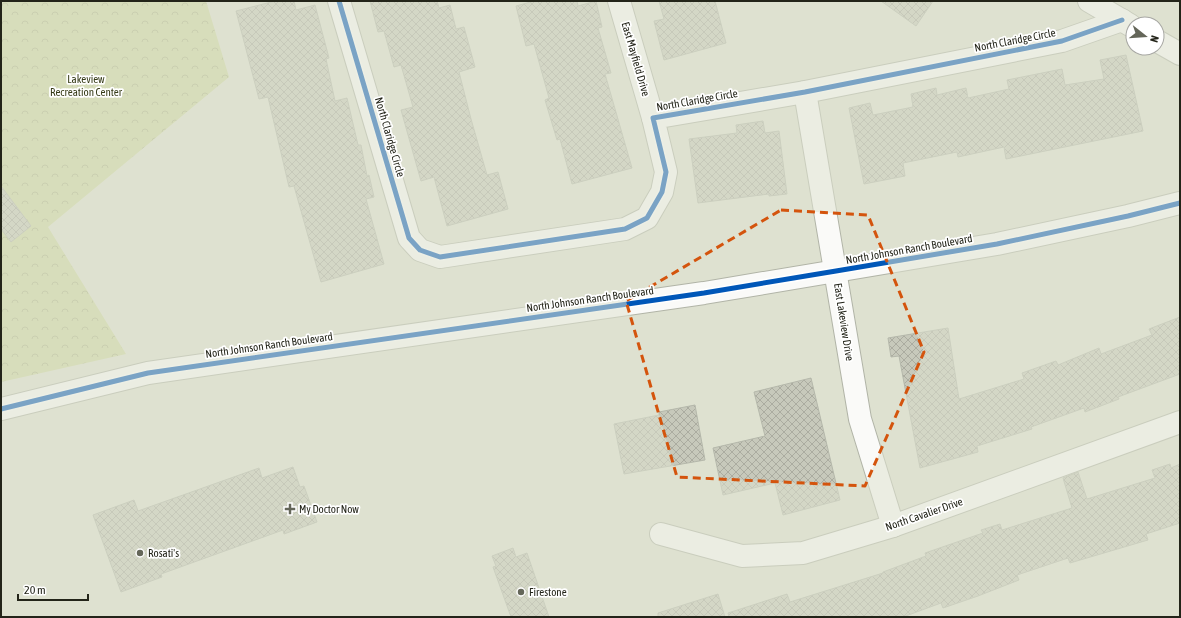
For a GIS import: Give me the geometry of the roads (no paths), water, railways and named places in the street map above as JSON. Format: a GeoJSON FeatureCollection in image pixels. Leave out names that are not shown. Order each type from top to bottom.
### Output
{"type":"FeatureCollection","features":[{"type":"Feature","properties":{"kind":"street","name":"North Claridge Circle"},"geometry":{"type":"LineString","coordinates":[[339,1],[409,238],[420,250],[440,257],[625,229],[647,218],[662,192],[666,172],[653,118],[805,92],[1062,41],[1125,24]]}},
{"type":"Feature","properties":{"kind":"street","name":"East Mayfield Drive"},"geometry":{"type":"LineString","coordinates":[[619,1],[653,118]]}},
{"type":"Feature","properties":{"kind":"street","name":"North Claridge Circle"},"geometry":{"type":"LineString","coordinates":[[1089,1],[1125,21]]}},
{"type":"Feature","properties":{"kind":"street"},"geometry":{"type":"LineString","coordinates":[[1165,46],[1180,54]]}},
{"type":"Feature","properties":{"kind":"street","name":"East Lakeview Drive"},"geometry":{"type":"LineString","coordinates":[[805,92],[860,419],[894,526]]}},
{"type":"Feature","properties":{"kind":"street","name":"North Johnson Ranch Boulevard"},"geometry":{"type":"LineString","coordinates":[[1,409],[148,373],[704,293],[997,244],[1128,216],[1180,203]]}},
{"type":"Feature","properties":{"kind":"street","name":"North Cavalier Drive"},"geometry":{"type":"LineString","coordinates":[[661,534],[742,556],[802,554],[894,526],[1180,422]]}},
{"type":"Feature","properties":{"kind":"place","name":"My Doctor Now"},"geometry":{"type":"Point","coordinates":[290,509]}},
{"type":"Feature","properties":{"kind":"place","name":"Rosati's"},"geometry":{"type":"Point","coordinates":[140,553]}},
{"type":"Feature","properties":{"kind":"place","name":"Firestone"},"geometry":{"type":"Point","coordinates":[521,592]}},
{"type":"Feature","properties":{"kind":"park label","name":"Lakeview Recreation Center"},"geometry":{"type":"Point","coordinates":[86,85]}}]}
